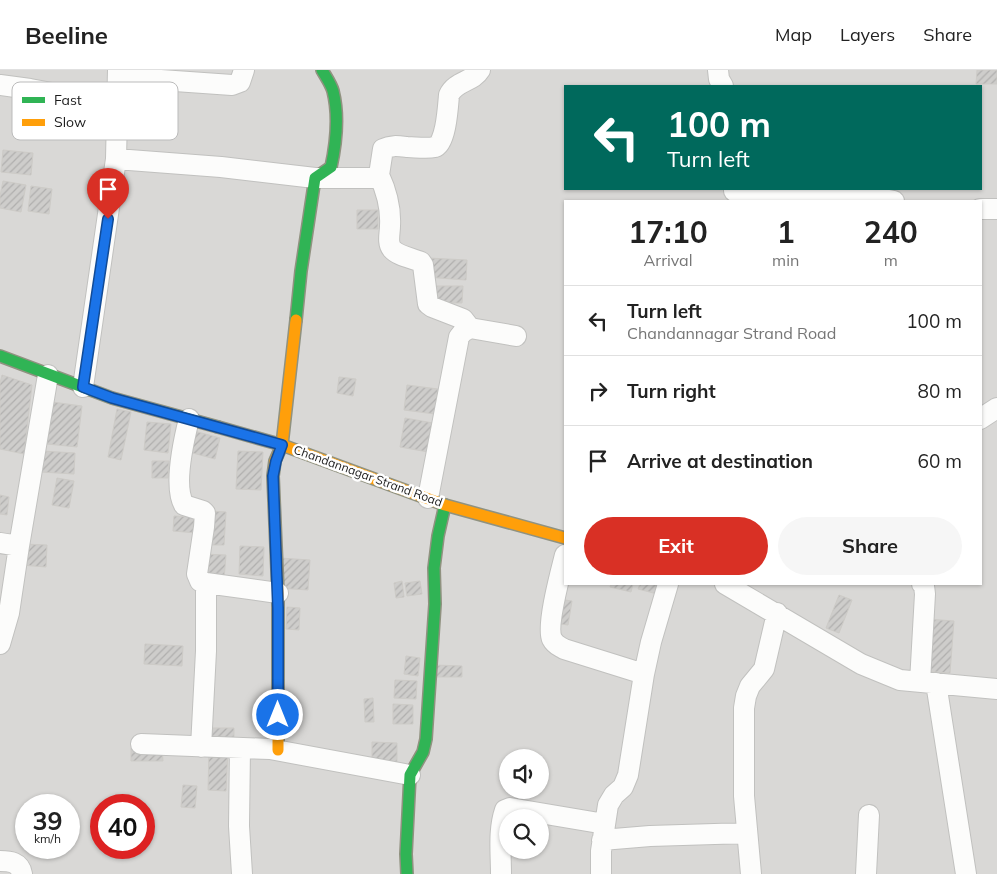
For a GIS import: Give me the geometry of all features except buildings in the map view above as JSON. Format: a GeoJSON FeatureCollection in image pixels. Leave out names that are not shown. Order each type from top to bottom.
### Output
{"type":"FeatureCollection","features":[{"type":"Feature","properties":{"kind":"street"},"geometry":{"type":"LineString","coordinates":[[118,73],[232,85],[240,82],[244,70]]}},
{"type":"Feature","properties":{"kind":"street"},"geometry":{"type":"LineString","coordinates":[[278,750],[278,593],[273,476],[282,445],[301,271],[315,178],[331,168],[334,157],[335,100],[333,91],[322,70]]}},
{"type":"Feature","properties":{"kind":"street"},"geometry":{"type":"LineString","coordinates":[[470,328],[463,319],[428,304],[423,265],[421,262],[392,249],[389,242],[391,221],[387,198],[379,175],[383,149],[389,146],[435,147],[440,144],[443,138],[452,89],[475,76],[480,70]]}},
{"type":"Feature","properties":{"kind":"street"},"geometry":{"type":"LineString","coordinates":[[718,70],[718,79],[721,85]]}},
{"type":"Feature","properties":{"kind":"street"},"geometry":{"type":"LineString","coordinates":[[83,387],[116,159],[116,140]]}},
{"type":"Feature","properties":{"kind":"street"},"geometry":{"type":"LineString","coordinates":[[116,159],[315,178],[374,178],[379,175]]}},
{"type":"Feature","properties":{"kind":"street"},"geometry":{"type":"LineString","coordinates":[[734,194],[814,197],[868,196],[889,200]]}},
{"type":"Feature","properties":{"kind":"street"},"geometry":{"type":"LineString","coordinates":[[982,209],[997,209]]}},
{"type":"Feature","properties":{"kind":"street"},"geometry":{"type":"LineString","coordinates":[[407,874],[406,854],[410,775],[423,752],[426,739],[435,604],[434,568],[438,536],[437,502],[459,337],[470,328],[516,336]]}},
{"type":"Feature","properties":{"kind":"street","name":"Chandannagar Strand Road"},"geometry":{"type":"LineString","coordinates":[[0,356],[112,398],[282,445],[437,502],[484,517],[564,538]]}},
{"type":"Feature","properties":{"kind":"street"},"geometry":{"type":"LineString","coordinates":[[0,644],[9,613],[9,544],[48,375]]}},
{"type":"Feature","properties":{"kind":"street"},"geometry":{"type":"LineString","coordinates":[[982,418],[997,408]]}},
{"type":"Feature","properties":{"kind":"street"},"geometry":{"type":"LineString","coordinates":[[189,419],[182,452],[181,496],[184,505],[205,513],[197,574],[200,581],[278,593]]}},
{"type":"Feature","properties":{"kind":"street"},"geometry":{"type":"LineString","coordinates":[[564,559],[556,592],[550,631],[556,645],[644,674]]}},
{"type":"Feature","properties":{"kind":"street"},"geometry":{"type":"LineString","coordinates":[[201,747],[206,651],[206,583]]}},
{"type":"Feature","properties":{"kind":"street"},"geometry":{"type":"LineString","coordinates":[[601,874],[601,851],[608,805],[614,795],[623,787],[628,775],[644,674],[668,585]]}},
{"type":"Feature","properties":{"kind":"street"},"geometry":{"type":"LineString","coordinates":[[727,585],[861,664],[900,680],[997,689]]}},
{"type":"Feature","properties":{"kind":"street"},"geometry":{"type":"LineString","coordinates":[[923,585],[925,594],[928,683],[966,874]]}},
{"type":"Feature","properties":{"kind":"street"},"geometry":{"type":"LineString","coordinates":[[751,874],[744,796],[746,696],[750,686],[764,668],[776,613]]}},
{"type":"Feature","properties":{"kind":"street"},"geometry":{"type":"LineString","coordinates":[[141,744],[278,750],[410,775]]}},
{"type":"Feature","properties":{"kind":"street"},"geometry":{"type":"LineString","coordinates":[[240,749],[239,826],[242,874]]}},
{"type":"Feature","properties":{"kind":"street"},"geometry":{"type":"LineString","coordinates":[[501,874],[503,818],[505,810],[510,808],[604,832],[650,836],[747,833]]}},
{"type":"Feature","properties":{"kind":"street"},"geometry":{"type":"LineString","coordinates":[[866,874],[869,815]]}},
{"type":"Feature","properties":{"kind":"street"},"geometry":{"type":"LineString","coordinates":[[0,860],[18,864],[22,874]]}},
{"type":"Feature","properties":{"kind":"shaded area"},"geometry":{"type":"Polygon","coordinates":[[[0,70],[997,70],[997,874],[0,874],[0,70]]]}},
{"type":"Feature","properties":{"kind":"traffic: fast"},"geometry":{"type":"LineString","coordinates":[[296,320],[301,271],[315,178],[331,167],[335,139],[335,100],[330,83],[322,70]]}},
{"type":"Feature","properties":{"kind":"traffic: fast"},"geometry":{"type":"LineString","coordinates":[[0,356],[112,398],[218,427]]}},
{"type":"Feature","properties":{"kind":"traffic: fast"},"geometry":{"type":"LineString","coordinates":[[407,874],[406,854],[410,775],[423,752],[426,739],[435,604],[434,568],[438,536],[445,505]]}},
{"type":"Feature","properties":{"kind":"traffic: slow"},"geometry":{"type":"LineString","coordinates":[[278,750],[278,593],[273,476],[275,461],[282,445],[296,320]]}},
{"type":"Feature","properties":{"kind":"traffic: slow"},"geometry":{"type":"LineString","coordinates":[[218,427],[282,445],[445,505],[564,538]]}},
{"type":"Feature","properties":{"kind":"route"},"geometry":{"type":"LineString","coordinates":[[108,219],[83,387],[112,398],[282,445],[273,476],[278,608],[278,715]]}}]}
